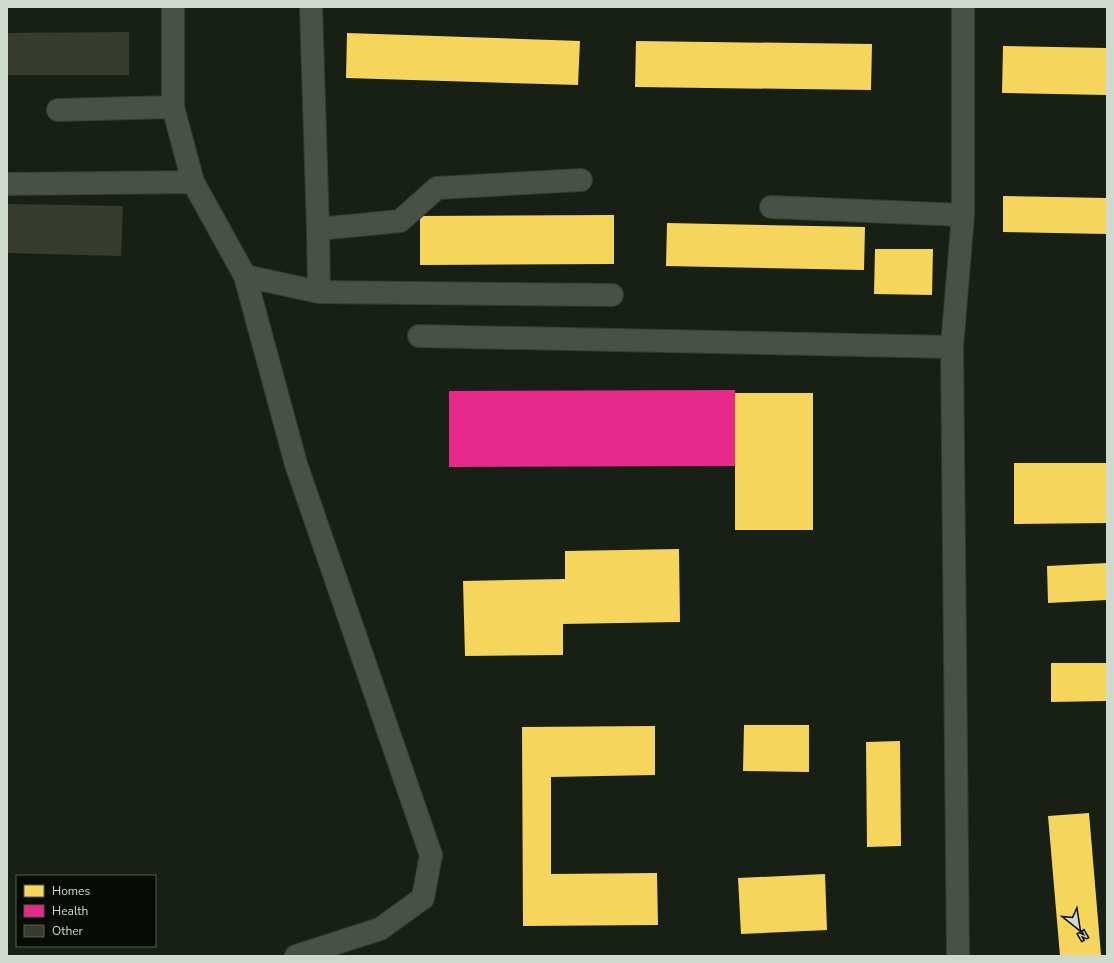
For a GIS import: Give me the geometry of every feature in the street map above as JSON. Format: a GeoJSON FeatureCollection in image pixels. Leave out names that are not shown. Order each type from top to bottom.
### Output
{"type":"FeatureCollection","features":[{"type":"Feature","properties":{"kind":"street"},"geometry":{"type":"LineString","coordinates":[[173,7],[173,107],[193,182],[245,276],[296,464],[431,855],[423,898],[380,929],[296,956]]}},
{"type":"Feature","properties":{"kind":"street"},"geometry":{"type":"LineString","coordinates":[[311,7],[319,292]]}},
{"type":"Feature","properties":{"kind":"street"},"geometry":{"type":"LineString","coordinates":[[958,956],[952,347],[963,215],[963,7]]}},
{"type":"Feature","properties":{"kind":"street"},"geometry":{"type":"LineString","coordinates":[[58,110],[173,107]]}},
{"type":"Feature","properties":{"kind":"street"},"geometry":{"type":"LineString","coordinates":[[318,229],[400,221],[437,188],[581,180]]}},
{"type":"Feature","properties":{"kind":"street"},"geometry":{"type":"LineString","coordinates":[[7,184],[193,182]]}},
{"type":"Feature","properties":{"kind":"street"},"geometry":{"type":"LineString","coordinates":[[771,206],[963,215]]}},
{"type":"Feature","properties":{"kind":"street"},"geometry":{"type":"LineString","coordinates":[[245,276],[319,292],[612,295]]}},
{"type":"Feature","properties":{"kind":"street"},"geometry":{"type":"LineString","coordinates":[[419,336],[952,347]]}},
{"type":"Feature","properties":{"kind":"building: Homes"},"geometry":{"type":"Polygon","coordinates":[[[347,33],[580,41],[578,85],[346,78],[347,33]]]}},
{"type":"Feature","properties":{"kind":"building: Homes"},"geometry":{"type":"Polygon","coordinates":[[[636,41],[872,44],[871,90],[635,87],[636,41]]]}},
{"type":"Feature","properties":{"kind":"building: Homes"},"geometry":{"type":"Polygon","coordinates":[[[1003,46],[1107,48],[1107,95],[1002,93],[1003,46]]]}},
{"type":"Feature","properties":{"kind":"building: Homes"},"geometry":{"type":"Polygon","coordinates":[[[1003,196],[1107,198],[1107,234],[1003,232],[1003,196]]]}},
{"type":"Feature","properties":{"kind":"building: Homes"},"geometry":{"type":"Polygon","coordinates":[[[614,215],[614,264],[420,265],[420,216],[614,215]]]}},
{"type":"Feature","properties":{"kind":"building: Homes"},"geometry":{"type":"Polygon","coordinates":[[[667,223],[865,227],[864,270],[666,266],[667,223]]]}},
{"type":"Feature","properties":{"kind":"building: Homes"},"geometry":{"type":"Polygon","coordinates":[[[875,249],[933,249],[932,295],[874,294],[875,249]]]}},
{"type":"Feature","properties":{"kind":"building: Homes"},"geometry":{"type":"Polygon","coordinates":[[[735,393],[813,393],[813,530],[735,530],[735,393]]]}},
{"type":"Feature","properties":{"kind":"building: Homes"},"geometry":{"type":"Polygon","coordinates":[[[1014,463],[1107,463],[1107,523],[1014,524],[1014,463]]]}},
{"type":"Feature","properties":{"kind":"building: Homes"},"geometry":{"type":"Polygon","coordinates":[[[679,549],[680,622],[563,624],[563,655],[465,656],[463,581],[565,579],[565,551],[679,549]]]}},
{"type":"Feature","properties":{"kind":"building: Homes"},"geometry":{"type":"Polygon","coordinates":[[[1107,563],[1107,600],[1048,603],[1047,566],[1107,563]]]}},
{"type":"Feature","properties":{"kind":"building: Homes"},"geometry":{"type":"Polygon","coordinates":[[[1051,663],[1107,663],[1107,701],[1051,702],[1051,663]]]}},
{"type":"Feature","properties":{"kind":"building: Homes"},"geometry":{"type":"Polygon","coordinates":[[[744,725],[809,725],[809,772],[743,771],[744,725]]]}},
{"type":"Feature","properties":{"kind":"building: Homes"},"geometry":{"type":"Polygon","coordinates":[[[655,726],[655,775],[551,777],[551,874],[657,873],[658,925],[523,926],[522,727],[655,726]]]}},
{"type":"Feature","properties":{"kind":"building: Homes"},"geometry":{"type":"Polygon","coordinates":[[[900,741],[901,846],[867,847],[866,742],[900,741]]]}},
{"type":"Feature","properties":{"kind":"building: Homes"},"geometry":{"type":"Polygon","coordinates":[[[1089,813],[1101,955],[1060,956],[1048,816],[1089,813]]]}},
{"type":"Feature","properties":{"kind":"building: Homes"},"geometry":{"type":"Polygon","coordinates":[[[825,874],[827,930],[741,934],[738,878],[825,874]]]}},
{"type":"Feature","properties":{"kind":"building: Health"},"geometry":{"type":"Polygon","coordinates":[[[735,390],[735,466],[449,467],[449,391],[735,390]]]}},
{"type":"Feature","properties":{"kind":"building: Other"},"geometry":{"type":"Polygon","coordinates":[[[129,32],[129,75],[7,75],[7,33],[129,32]]]}},
{"type":"Feature","properties":{"kind":"building: Other"},"geometry":{"type":"Polygon","coordinates":[[[7,204],[123,206],[121,256],[7,253],[7,204]]]}}]}
